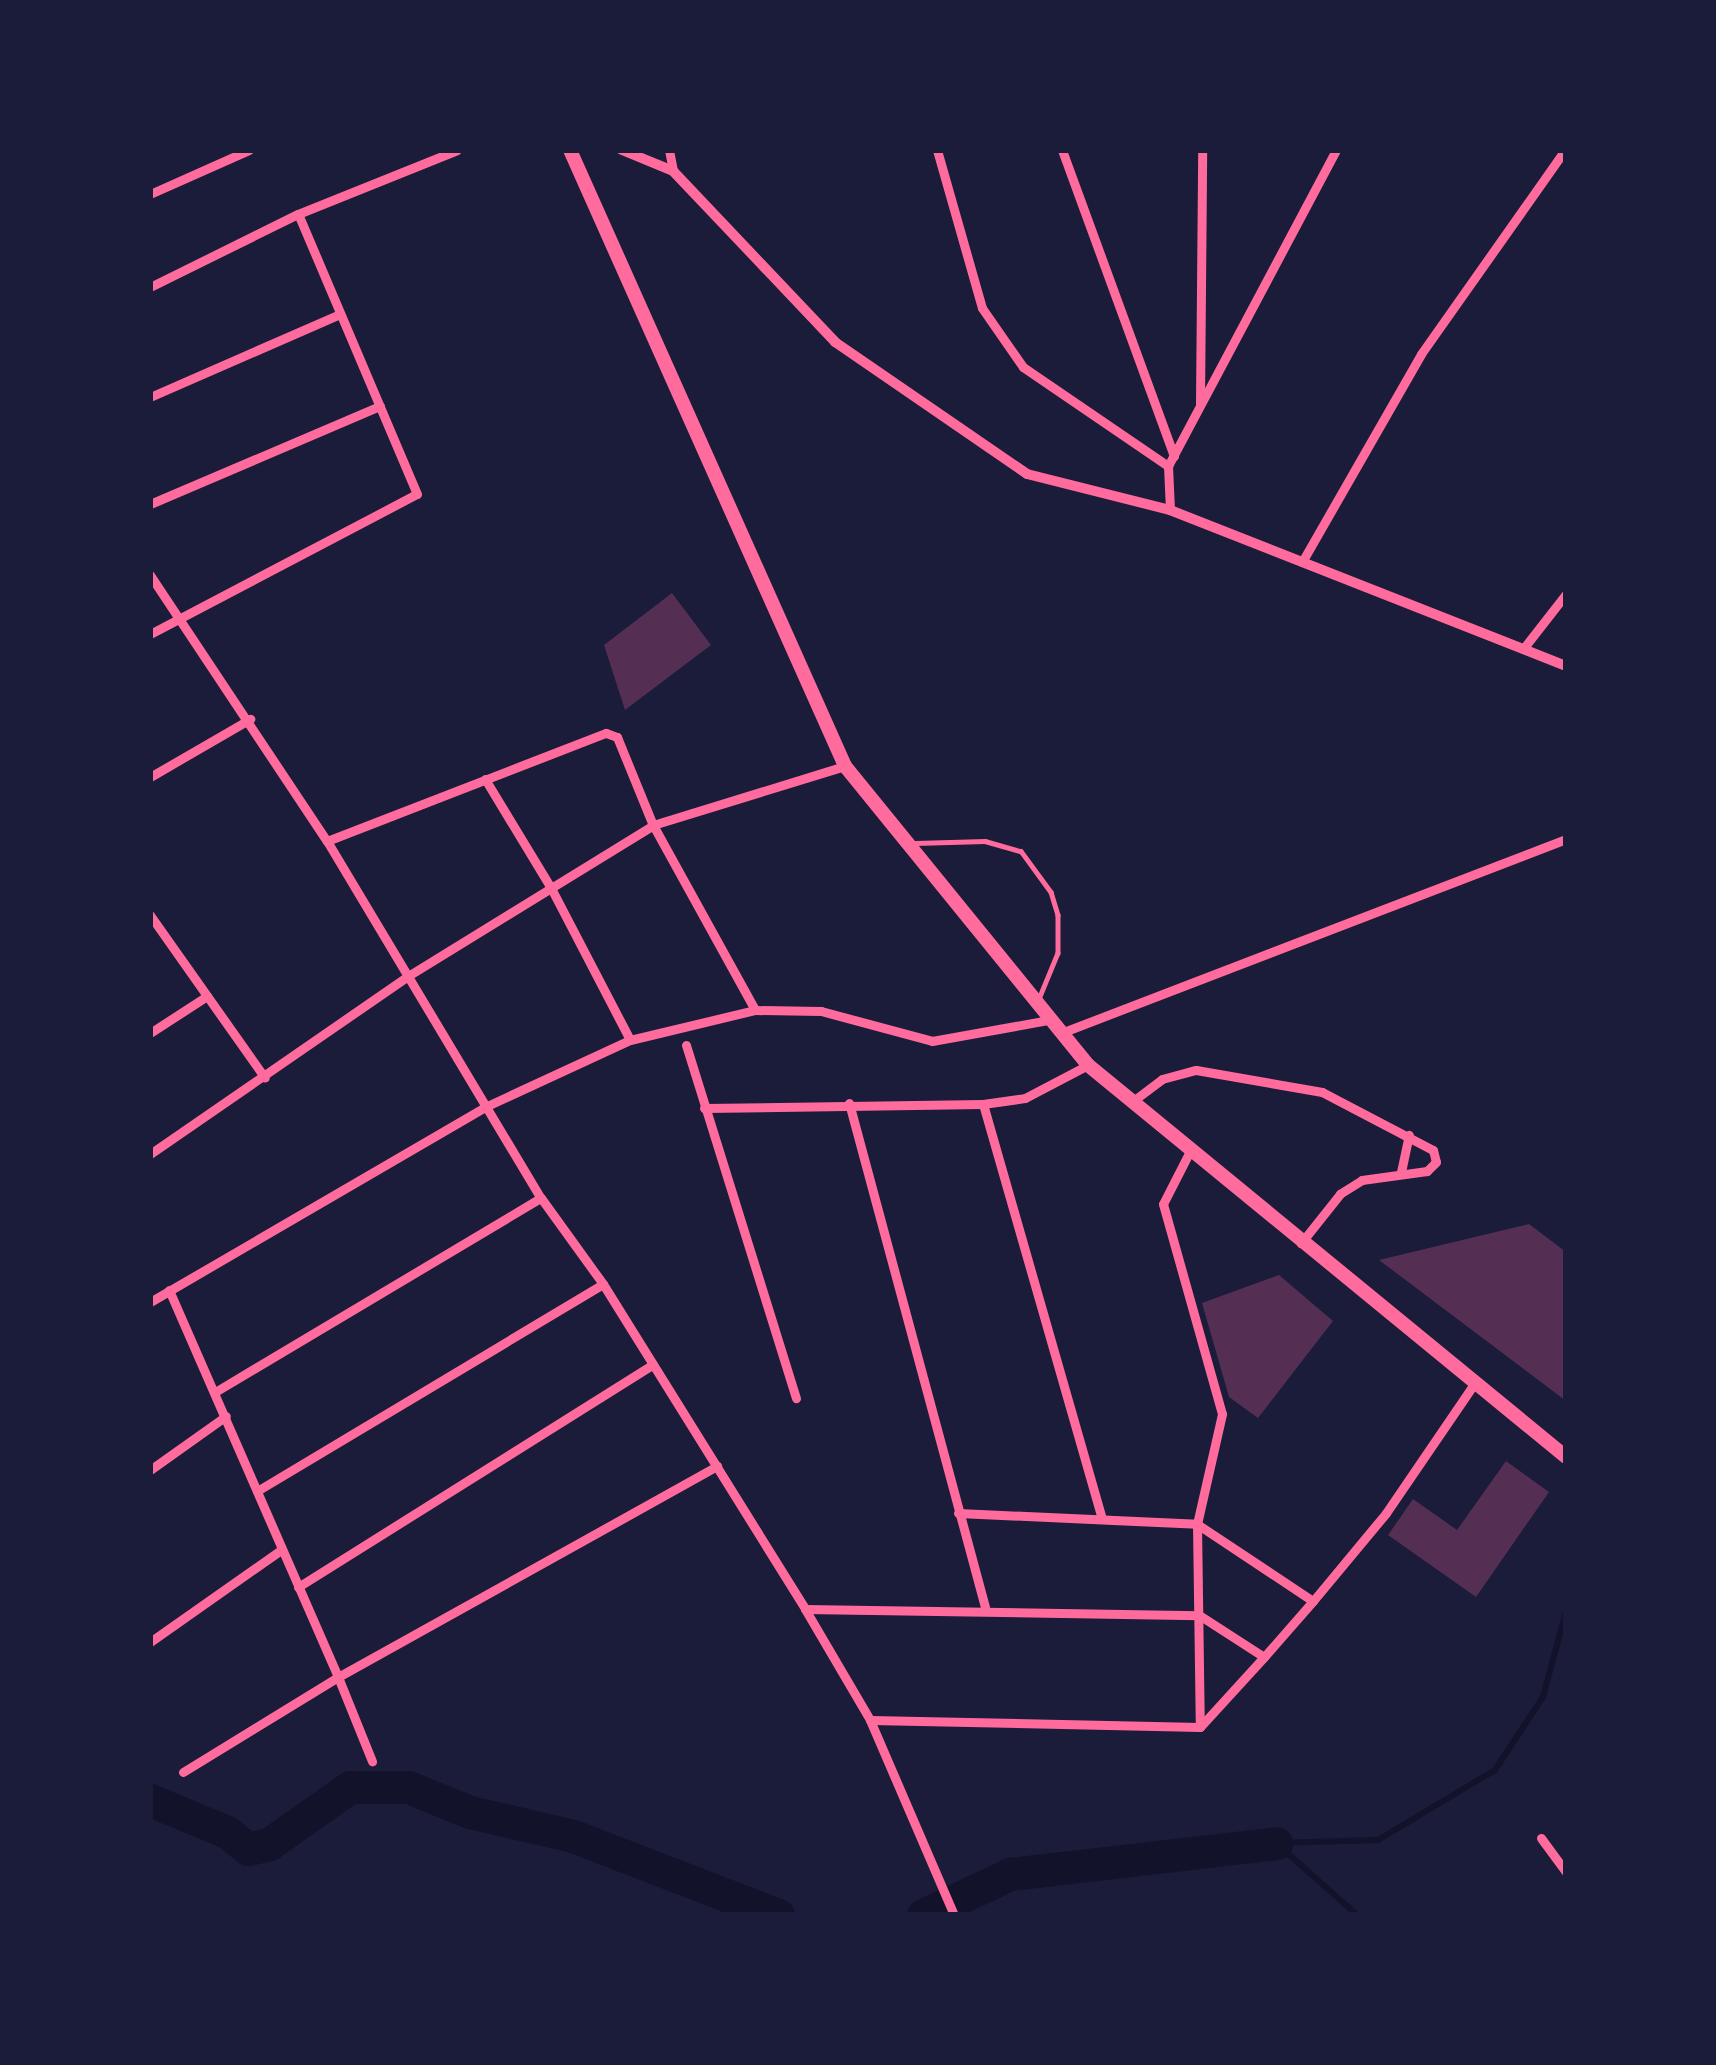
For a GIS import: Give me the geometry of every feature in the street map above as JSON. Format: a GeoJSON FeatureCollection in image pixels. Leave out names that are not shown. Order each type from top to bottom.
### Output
{"type":"FeatureCollection","features":[{"type":"Feature","properties":{"kind":"main road"},"geometry":{"type":"LineString","coordinates":[[571,150],[845,766],[1088,1064],[1300,1244],[1566,1457]]}},
{"type":"Feature","properties":{"kind":"street"},"geometry":{"type":"LineString","coordinates":[[150,194],[249,150]]}},
{"type":"Feature","properties":{"kind":"street"},"geometry":{"type":"LineString","coordinates":[[150,286],[298,214],[457,150]]}},
{"type":"Feature","properties":{"kind":"street"},"geometry":{"type":"LineString","coordinates":[[622,150],[673,171],[835,342],[1027,474],[1170,510],[1566,666]]}},
{"type":"Feature","properties":{"kind":"street"},"geometry":{"type":"LineString","coordinates":[[669,150],[673,171]]}},
{"type":"Feature","properties":{"kind":"street"},"geometry":{"type":"LineString","coordinates":[[937,150],[982,308],[1023,367],[1171,461]]}},
{"type":"Feature","properties":{"kind":"street"},"geometry":{"type":"LineString","coordinates":[[1062,150],[1171,461],[1170,510]]}},
{"type":"Feature","properties":{"kind":"street"},"geometry":{"type":"LineString","coordinates":[[1200,408],[1202,150]]}},
{"type":"Feature","properties":{"kind":"street"},"geometry":{"type":"LineString","coordinates":[[1171,461],[1336,150]]}},
{"type":"Feature","properties":{"kind":"street"},"geometry":{"type":"LineString","coordinates":[[1303,562],[1421,355],[1565,150]]}},
{"type":"Feature","properties":{"kind":"street"},"geometry":{"type":"LineString","coordinates":[[150,634],[176,616],[417,494],[298,214]]}},
{"type":"Feature","properties":{"kind":"street"},"geometry":{"type":"LineString","coordinates":[[150,397],[340,314]]}},
{"type":"Feature","properties":{"kind":"street"},"geometry":{"type":"LineString","coordinates":[[150,504],[380,406]]}},
{"type":"Feature","properties":{"kind":"street"},"geometry":{"type":"LineString","coordinates":[[150,575],[328,841],[541,1198],[604,1284],[805,1609],[870,1720],[954,1915]]}},
{"type":"Feature","properties":{"kind":"street"},"geometry":{"type":"LineString","coordinates":[[1523,649],[1566,594]]}},
{"type":"Feature","properties":{"kind":"street"},"geometry":{"type":"LineString","coordinates":[[150,777],[250,719]]}},
{"type":"Feature","properties":{"kind":"street"},"geometry":{"type":"LineString","coordinates":[[328,841],[606,733],[625,749],[653,825],[755,1010]]}},
{"type":"Feature","properties":{"kind":"street"},"geometry":{"type":"LineString","coordinates":[[150,1154],[408,976],[653,825],[845,766]]}},
{"type":"Feature","properties":{"kind":"street"},"geometry":{"type":"LineString","coordinates":[[485,779],[551,888],[630,1040]]}},
{"type":"Feature","properties":{"kind":"street"},"geometry":{"type":"LineString","coordinates":[[1061,1033],[1566,839]]}},
{"type":"Feature","properties":{"kind":"street"},"geometry":{"type":"LineString","coordinates":[[150,915],[265,1078]]}},
{"type":"Feature","properties":{"kind":"street"},"geometry":{"type":"LineString","coordinates":[[150,1033],[207,996]]}},
{"type":"Feature","properties":{"kind":"street"},"geometry":{"type":"LineString","coordinates":[[150,1302],[487,1106],[630,1040],[755,1010],[821,1011],[932,1041],[1049,1020]]}},
{"type":"Feature","properties":{"kind":"street"},"geometry":{"type":"LineString","coordinates":[[686,1045],[796,1398]]}},
{"type":"Feature","properties":{"kind":"street"},"geometry":{"type":"LineString","coordinates":[[704,1108],[983,1104],[1025,1098],[1088,1064]]}},
{"type":"Feature","properties":{"kind":"street"},"geometry":{"type":"LineString","coordinates":[[1133,1101],[1162,1079],[1196,1070],[1322,1092],[1431,1148],[1436,1162],[1427,1171],[1362,1180],[1340,1194],[1300,1244]]}},
{"type":"Feature","properties":{"kind":"street"},"geometry":{"type":"LineString","coordinates":[[849,1103],[985,1607]]}},
{"type":"Feature","properties":{"kind":"street"},"geometry":{"type":"LineString","coordinates":[[983,1104],[1102,1518]]}},
{"type":"Feature","properties":{"kind":"street"},"geometry":{"type":"LineString","coordinates":[[1401,1172],[1408,1135]]}},
{"type":"Feature","properties":{"kind":"street"},"geometry":{"type":"LineString","coordinates":[[1190,1151],[1162,1204],[1222,1414],[1197,1524],[1199,1727]]}},
{"type":"Feature","properties":{"kind":"street"},"geometry":{"type":"LineString","coordinates":[[215,1392],[541,1198]]}},
{"type":"Feature","properties":{"kind":"street"},"geometry":{"type":"LineString","coordinates":[[257,1491],[604,1284]]}},
{"type":"Feature","properties":{"kind":"street"},"geometry":{"type":"LineString","coordinates":[[169,1290],[372,1761]]}},
{"type":"Feature","properties":{"kind":"street"},"geometry":{"type":"LineString","coordinates":[[298,1587],[653,1364]]}},
{"type":"Feature","properties":{"kind":"street"},"geometry":{"type":"LineString","coordinates":[[870,1720],[1199,1727],[1387,1513],[1474,1384]]}},
{"type":"Feature","properties":{"kind":"street"},"geometry":{"type":"LineString","coordinates":[[150,1470],[226,1417]]}},
{"type":"Feature","properties":{"kind":"street"},"geometry":{"type":"LineString","coordinates":[[183,1772],[338,1677],[716,1466]]}},
{"type":"Feature","properties":{"kind":"street"},"geometry":{"type":"LineString","coordinates":[[958,1513],[1197,1524],[1313,1601]]}},
{"type":"Feature","properties":{"kind":"street"},"geometry":{"type":"LineString","coordinates":[[150,1642],[281,1550]]}},
{"type":"Feature","properties":{"kind":"street"},"geometry":{"type":"LineString","coordinates":[[805,1609],[985,1607],[1199,1615],[1264,1658]]}},
{"type":"Feature","properties":{"kind":"street"},"geometry":{"type":"LineString","coordinates":[[1541,1838],[1566,1872]]}},
{"type":"Feature","properties":{"kind":"lane"},"geometry":{"type":"LineString","coordinates":[[907,844],[985,841],[1022,851],[1051,892],[1058,915],[1058,953],[1036,1004]]}},
{"type":"Feature","properties":{"kind":"building"},"geometry":{"type":"Polygon","coordinates":[[[672,593],[711,645],[625,710],[604,645],[672,593]]]}},
{"type":"Feature","properties":{"kind":"building"},"geometry":{"type":"Polygon","coordinates":[[[1529,1224],[1566,1252],[1566,1401],[1379,1260],[1529,1224]]]}},
{"type":"Feature","properties":{"kind":"building"},"geometry":{"type":"Polygon","coordinates":[[[1279,1275],[1333,1321],[1258,1418],[1229,1397],[1202,1303],[1279,1275]]]}},
{"type":"Feature","properties":{"kind":"building"},"geometry":{"type":"Polygon","coordinates":[[[1506,1461],[1549,1492],[1476,1597],[1388,1535],[1413,1499],[1457,1530],[1506,1461]]]}},
{"type":"Feature","properties":{"kind":"waterway"},"geometry":{"type":"LineString","coordinates":[[1276,1843],[1378,1840],[1495,1770],[1543,1697],[1566,1611]]}},
{"type":"Feature","properties":{"kind":"waterway"},"geometry":{"type":"LineString","coordinates":[[150,1800],[227,1832],[248,1849],[269,1844],[350,1787],[408,1787],[470,1812],[573,1836],[778,1915]]}},
{"type":"Feature","properties":{"kind":"waterway"},"geometry":{"type":"LineString","coordinates":[[1276,1843],[1357,1915]]}},
{"type":"Feature","properties":{"kind":"waterway"},"geometry":{"type":"LineString","coordinates":[[923,1915],[1010,1874],[1276,1843]]}}]}
